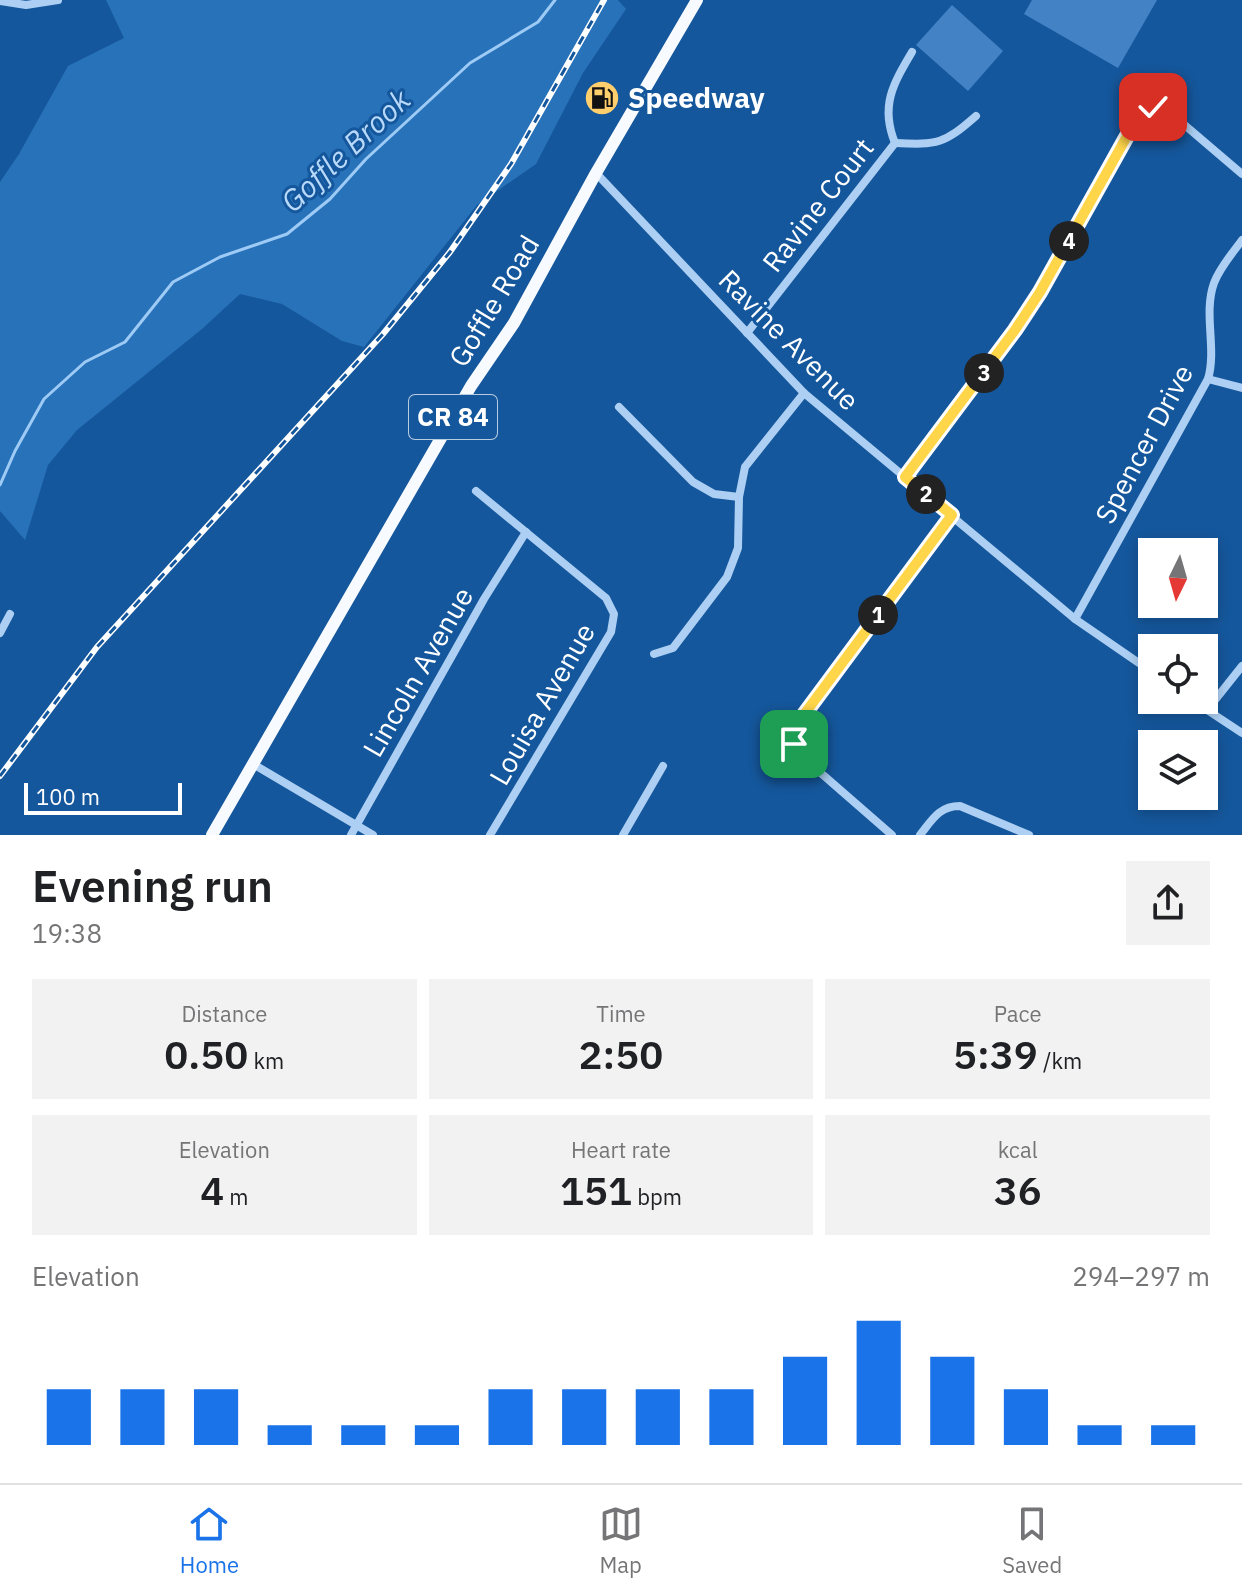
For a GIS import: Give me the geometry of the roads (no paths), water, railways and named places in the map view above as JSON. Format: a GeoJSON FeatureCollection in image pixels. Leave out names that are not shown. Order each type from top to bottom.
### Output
{"type":"FeatureCollection","features":[{"type":"Feature","properties":{"kind":"main road","name":"Goffle Road"},"geometry":{"type":"LineString","coordinates":[[212,835],[471,386],[514,323],[596,173],[697,0]]}},
{"type":"Feature","properties":{"kind":"street"},"geometry":{"type":"LineString","coordinates":[[0,1],[26,5],[58,0]]}},
{"type":"Feature","properties":{"kind":"street"},"geometry":{"type":"LineString","coordinates":[[912,52],[894,84],[887,123],[895,143],[927,144],[949,140],[976,116]]}},
{"type":"Feature","properties":{"kind":"street"},"geometry":{"type":"LineString","coordinates":[[905,477],[1040,292],[1136,120],[1146,109],[1166,109],[1242,174]]}},
{"type":"Feature","properties":{"kind":"street","name":"Ravine Court"},"geometry":{"type":"LineString","coordinates":[[747,333],[895,143]]}},
{"type":"Feature","properties":{"kind":"street","name":"Ravine Avenue"},"geometry":{"type":"LineString","coordinates":[[596,173],[804,393],[1075,619],[1138,662]]}},
{"type":"Feature","properties":{"kind":"street","name":"Spencer Drive"},"geometry":{"type":"LineString","coordinates":[[1075,619],[1208,379],[1212,359],[1211,293],[1221,268],[1242,240]]}},
{"type":"Feature","properties":{"kind":"street"},"geometry":{"type":"LineString","coordinates":[[1208,379],[1242,388]]}},
{"type":"Feature","properties":{"kind":"street"},"geometry":{"type":"LineString","coordinates":[[654,654],[673,648],[727,577],[738,548],[741,479],[753,454],[804,393]]}},
{"type":"Feature","properties":{"kind":"street"},"geometry":{"type":"LineString","coordinates":[[619,407],[693,482],[721,497],[739,497]]}},
{"type":"Feature","properties":{"kind":"street"},"geometry":{"type":"LineString","coordinates":[[476,491],[526,532]]}},
{"type":"Feature","properties":{"kind":"street"},"geometry":{"type":"LineString","coordinates":[[892,835],[799,754],[793,735],[804,714],[952,515]]}},
{"type":"Feature","properties":{"kind":"street","name":"Louisa Avenue"},"geometry":{"type":"LineString","coordinates":[[490,835],[611,632],[614,614],[601,594],[526,532]]}},
{"type":"Feature","properties":{"kind":"street","name":"Lincoln Avenue"},"geometry":{"type":"LineString","coordinates":[[351,835],[484,599],[526,532]]}},
{"type":"Feature","properties":{"kind":"street"},"geometry":{"type":"LineString","coordinates":[[0,633],[10,614]]}},
{"type":"Feature","properties":{"kind":"street"},"geometry":{"type":"LineString","coordinates":[[1218,696],[1242,666]]}},
{"type":"Feature","properties":{"kind":"street"},"geometry":{"type":"LineString","coordinates":[[1213,714],[1242,733]]}},
{"type":"Feature","properties":{"kind":"street"},"geometry":{"type":"LineString","coordinates":[[253,764],[373,835]]}},
{"type":"Feature","properties":{"kind":"street"},"geometry":{"type":"LineString","coordinates":[[623,835],[663,766]]}},
{"type":"Feature","properties":{"kind":"street"},"geometry":{"type":"LineString","coordinates":[[920,835],[936,813],[951,806],[960,806],[1029,835]]}},
{"type":"Feature","properties":{"kind":"waterway","name":"Goffle Brook"},"geometry":{"type":"LineString","coordinates":[[0,485],[44,399],[85,362],[125,342],[173,282],[220,257],[287,234],[330,199],[366,159],[470,63],[538,22],[555,0]]}},
{"type":"Feature","properties":{"kind":"railway"},"geometry":{"type":"LineString","coordinates":[[0,776],[97,647],[383,334],[450,252],[511,164],[604,0]]}},
{"type":"Feature","properties":{"kind":"place","name":"Speedway"},"geometry":{"type":"Point","coordinates":[602,98]}}]}
